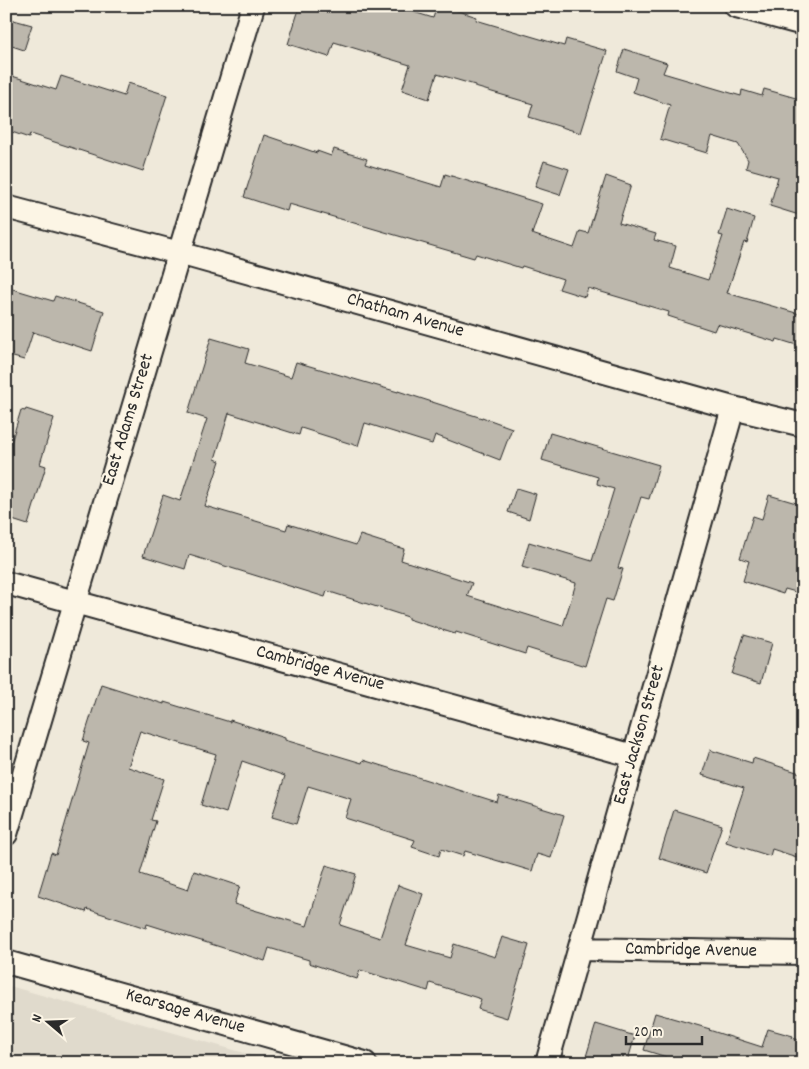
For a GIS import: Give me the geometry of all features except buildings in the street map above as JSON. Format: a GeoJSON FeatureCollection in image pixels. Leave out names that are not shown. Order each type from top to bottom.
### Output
{"type":"FeatureCollection","features":[{"type":"Feature","properties":{"kind":"street","name":"East Adams Street"},"geometry":{"type":"LineString","coordinates":[[6,834],[253,6]]}},
{"type":"Feature","properties":{"kind":"street"},"geometry":{"type":"LineString","coordinates":[[736,6],[803,24]]}},
{"type":"Feature","properties":{"kind":"street","name":"Chatham Avenue"},"geometry":{"type":"LineString","coordinates":[[6,207],[179,253],[733,408],[803,425]]}},
{"type":"Feature","properties":{"kind":"street","name":"East Jackson Street"},"geometry":{"type":"LineString","coordinates":[[547,1063],[733,408]]}},
{"type":"Feature","properties":{"kind":"street","name":"Cambridge Avenue"},"geometry":{"type":"LineString","coordinates":[[6,583],[634,756]]}},
{"type":"Feature","properties":{"kind":"street","name":"Cambridge Avenue"},"geometry":{"type":"LineString","coordinates":[[580,949],[803,953]]}},
{"type":"Feature","properties":{"kind":"street","name":"Kearsage Avenue"},"geometry":{"type":"LineString","coordinates":[[6,962],[364,1063]]}},
{"type":"Feature","properties":{"kind":"shaded area"},"geometry":{"type":"Polygon","coordinates":[[[6,985],[280,1063],[6,1063],[6,985]]]}}]}
